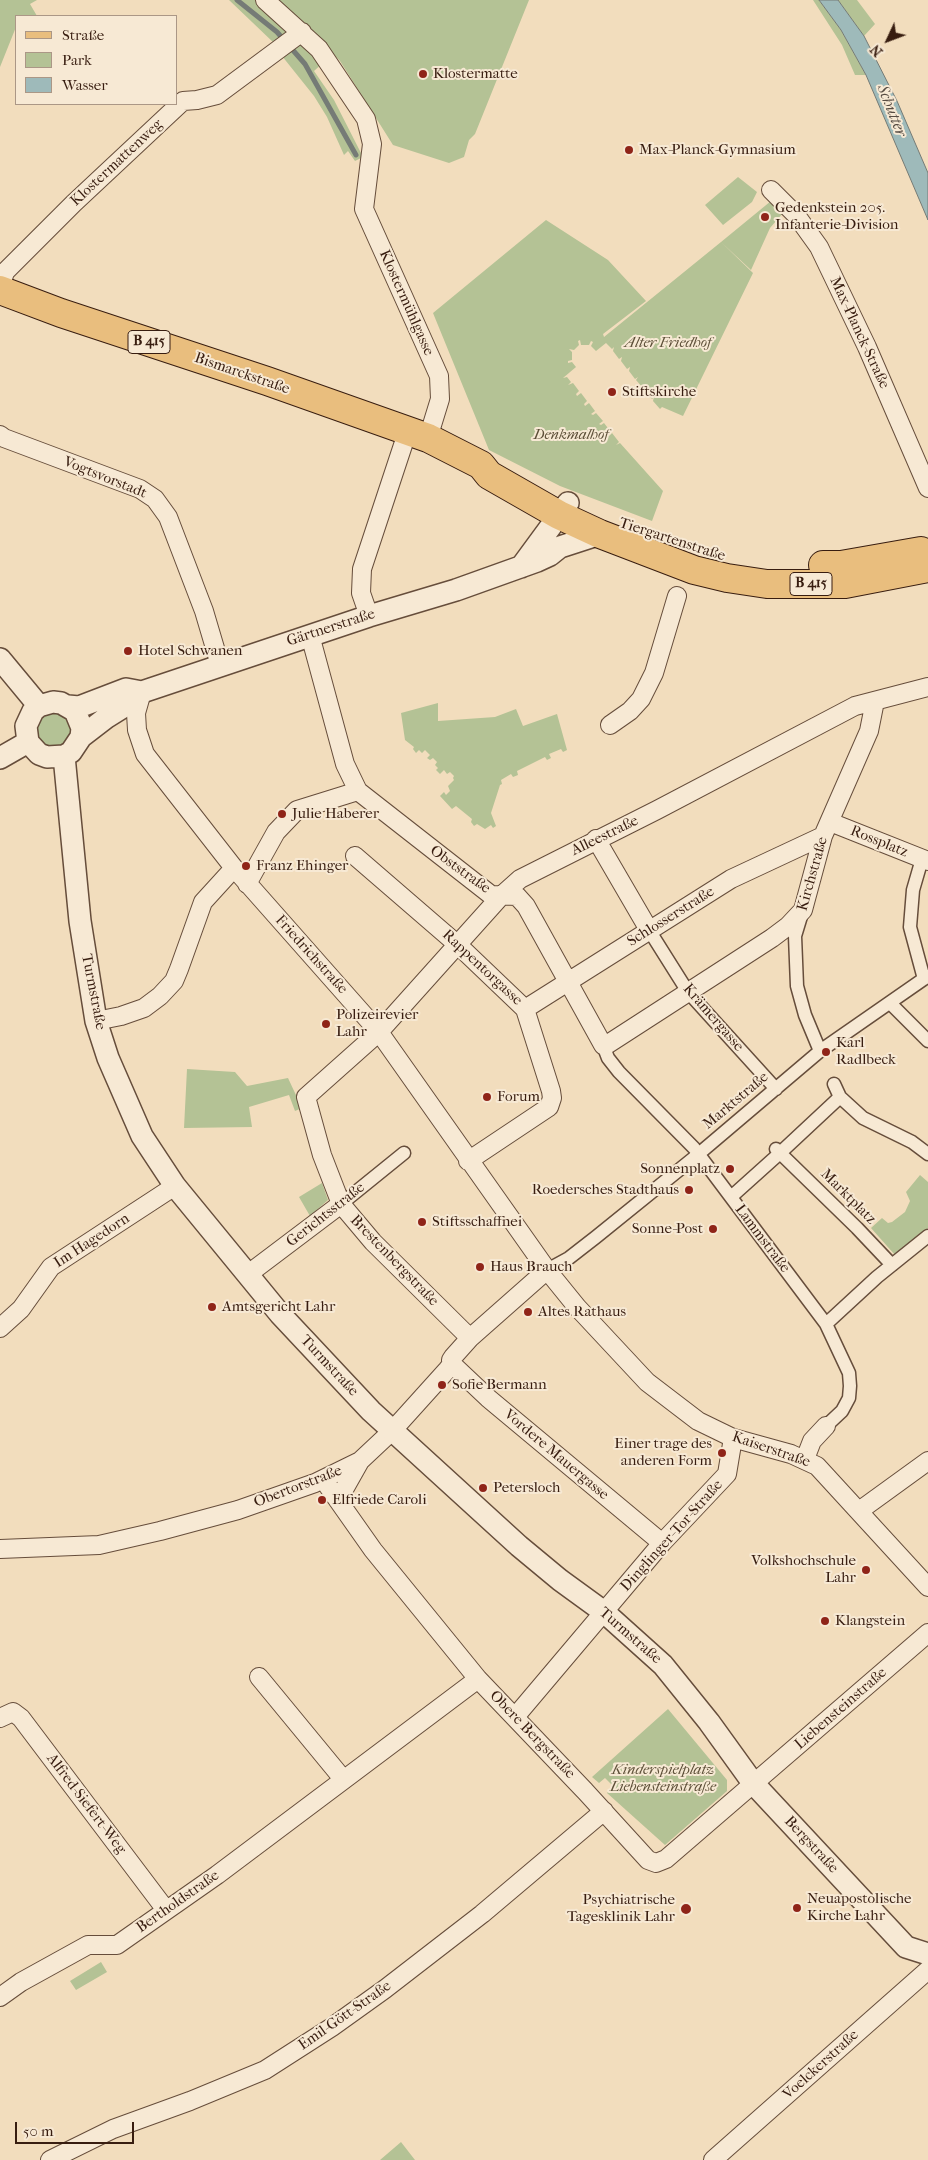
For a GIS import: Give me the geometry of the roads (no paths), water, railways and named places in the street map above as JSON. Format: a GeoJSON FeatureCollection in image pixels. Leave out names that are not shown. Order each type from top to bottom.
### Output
{"type":"FeatureCollection","features":[{"type":"Feature","properties":{"kind":"main road","name":"Bismarckstraße"},"geometry":{"type":"LineString","coordinates":[[0,289],[62,314],[418,434],[481,465],[490,474],[566,513]]}},
{"type":"Feature","properties":{"kind":"main road","name":"Tiergartenstraße"},"geometry":{"type":"LineString","coordinates":[[566,513],[600,534],[694,570],[727,578],[767,584],[846,584],[928,568]]}},
{"type":"Feature","properties":{"kind":"main road","name":"Tiergartenstraße"},"geometry":{"type":"LineString","coordinates":[[566,513],[598,516],[712,556],[762,565],[841,565],[928,549]]}},
{"type":"Feature","properties":{"kind":"street"},"geometry":{"type":"LineString","coordinates":[[265,0],[297,36]]}},
{"type":"Feature","properties":{"kind":"street","name":"Klostermattenweg"},"geometry":{"type":"LineString","coordinates":[[0,289],[5,272],[74,203],[183,101],[217,95],[297,36]]}},
{"type":"Feature","properties":{"kind":"street","name":"Klostermühlgasse"},"geometry":{"type":"LineString","coordinates":[[297,36],[319,49],[366,119],[372,144],[364,209],[439,376],[440,399],[418,434],[362,569],[362,593],[369,616]]}},
{"type":"Feature","properties":{"kind":"street","name":"Max-Planck-Straße"},"geometry":{"type":"LineString","coordinates":[[771,190],[796,215],[819,247],[867,347],[928,488]]}},
{"type":"Feature","properties":{"kind":"street","name":"Vogtsvorstadt"},"geometry":{"type":"LineString","coordinates":[[0,434],[4,438],[140,489],[155,499],[168,517],[204,611],[220,665]]}},
{"type":"Feature","properties":{"kind":"street"},"geometry":{"type":"LineString","coordinates":[[560,547],[565,537],[566,513]]}},
{"type":"Feature","properties":{"kind":"street"},"geometry":{"type":"LineString","coordinates":[[520,566],[566,513]]}},
{"type":"Feature","properties":{"kind":"street","name":"Gärtnerstraße"},"geometry":{"type":"LineString","coordinates":[[81,737],[131,702],[142,692],[310,635],[456,590],[550,555],[560,547],[600,534]]}},
{"type":"Feature","properties":{"kind":"street"},"geometry":{"type":"LineString","coordinates":[[610,725],[630,711],[641,699],[654,672],[677,596]]}},
{"type":"Feature","properties":{"kind":"street","name":"Obststraße"},"geometry":{"type":"LineString","coordinates":[[310,635],[345,764],[358,791],[492,895],[517,896],[526,906],[608,1058],[619,1072],[699,1154]]}},
{"type":"Feature","properties":{"kind":"street"},"geometry":{"type":"LineString","coordinates":[[0,659],[39,706]]}},
{"type":"Feature","properties":{"kind":"street"},"geometry":{"type":"LineString","coordinates":[[875,701],[928,687]]}},
{"type":"Feature","properties":{"kind":"street","name":"Gärtnerstraße"},"geometry":{"type":"LineString","coordinates":[[68,706],[79,707],[126,689],[142,692]]}},
{"type":"Feature","properties":{"kind":"street","name":"Friedrichstraße"},"geometry":{"type":"LineString","coordinates":[[142,692],[136,713],[137,730],[145,754],[247,884],[379,1032],[468,1161],[548,1271]]}},
{"type":"Feature","properties":{"kind":"street","name":"Kirchstraße"},"geometry":{"type":"LineString","coordinates":[[820,1051],[805,1016],[797,986],[795,936],[827,829],[869,731],[875,701]]}},
{"type":"Feature","properties":{"kind":"street","name":"Alleestraße"},"geometry":{"type":"LineString","coordinates":[[379,1032],[501,896],[520,879],[657,810],[855,706],[875,701]]}},
{"type":"Feature","properties":{"kind":"street"},"geometry":{"type":"LineString","coordinates":[[53,702],[68,706],[79,719],[81,737],[72,752],[64,756],[47,757],[39,754],[28,742],[26,726],[33,711],[39,706],[53,702]]}},
{"type":"Feature","properties":{"kind":"street"},"geometry":{"type":"LineString","coordinates":[[0,758],[28,742]]}},
{"type":"Feature","properties":{"kind":"street","name":"Turmstraße"},"geometry":{"type":"LineString","coordinates":[[64,756],[80,921],[96,1021],[108,1058],[142,1136],[175,1186],[280,1314],[392,1430],[519,1546],[568,1586],[604,1612],[664,1665],[709,1722],[753,1783]]}},
{"type":"Feature","properties":{"kind":"street"},"geometry":{"type":"LineString","coordinates":[[247,884],[276,832],[298,810],[358,791]]}},
{"type":"Feature","properties":{"kind":"street","name":"Rossplatz"},"geometry":{"type":"LineString","coordinates":[[827,829],[925,860]]}},
{"type":"Feature","properties":{"kind":"street","name":"Schlosserstraße"},"geometry":{"type":"LineString","coordinates":[[525,1009],[731,879],[827,829]]}},
{"type":"Feature","properties":{"kind":"street","name":"Krämergasse"},"geometry":{"type":"LineString","coordinates":[[596,840],[688,992],[776,1089]]}},
{"type":"Feature","properties":{"kind":"street","name":"Rappentorgasse"},"geometry":{"type":"LineString","coordinates":[[355,856],[458,945],[525,1009],[551,1091],[552,1098],[549,1107],[468,1161]]}},
{"type":"Feature","properties":{"kind":"street"},"geometry":{"type":"LineString","coordinates":[[925,860],[913,890],[910,926],[926,977]]}},
{"type":"Feature","properties":{"kind":"street"},"geometry":{"type":"LineString","coordinates":[[96,1021],[121,1016],[144,1008],[165,991],[174,981],[180,969],[203,902],[234,868]]}},
{"type":"Feature","properties":{"kind":"street"},"geometry":{"type":"LineString","coordinates":[[603,1046],[772,938],[788,926],[803,910]]}},
{"type":"Feature","properties":{"kind":"street","name":"Marktstraße"},"geometry":{"type":"LineString","coordinates":[[548,1271],[569,1258],[699,1154],[820,1051],[926,977]]}},
{"type":"Feature","properties":{"kind":"street"},"geometry":{"type":"LineString","coordinates":[[890,1003],[928,1041]]}},
{"type":"Feature","properties":{"kind":"street","name":"Brestenbergstraße"},"geometry":{"type":"LineString","coordinates":[[379,1032],[306,1097],[322,1155],[341,1204],[373,1242],[470,1338]]}},
{"type":"Feature","properties":{"kind":"street"},"geometry":{"type":"LineString","coordinates":[[834,1084],[840,1097],[863,1118],[912,1142],[928,1154]]}},
{"type":"Feature","properties":{"kind":"street"},"geometry":{"type":"LineString","coordinates":[[731,1197],[778,1151],[840,1097]]}},
{"type":"Feature","properties":{"kind":"street","name":"Marktplatz"},"geometry":{"type":"LineString","coordinates":[[778,1151],[892,1265]]}},
{"type":"Feature","properties":{"kind":"street","name":"Gerichtsstraße"},"geometry":{"type":"LineString","coordinates":[[247,1275],[341,1204],[404,1153]]}},
{"type":"Feature","properties":{"kind":"street","name":"Lammstraße"},"geometry":{"type":"LineString","coordinates":[[699,1154],[826,1324],[849,1373],[849,1398],[842,1410],[812,1441],[805,1459]]}},
{"type":"Feature","properties":{"kind":"street","name":"Im Hagedorn"},"geometry":{"type":"LineString","coordinates":[[0,1328],[20,1309],[51,1267],[175,1186]]}},
{"type":"Feature","properties":{"kind":"street"},"geometry":{"type":"LineString","coordinates":[[826,1324],[877,1277],[928,1236]]}},
{"type":"Feature","properties":{"kind":"street","name":"Obertorstraße"},"geometry":{"type":"LineString","coordinates":[[0,1549],[99,1546],[230,1512],[323,1480],[360,1462],[452,1364],[453,1356],[470,1338],[548,1271]]}},
{"type":"Feature","properties":{"kind":"street","name":"Kaiserstraße"},"geometry":{"type":"LineString","coordinates":[[548,1271],[647,1382],[698,1422],[733,1438],[805,1459],[824,1472],[928,1587]]}},
{"type":"Feature","properties":{"kind":"street","name":"Vordere Mauergasse"},"geometry":{"type":"LineString","coordinates":[[452,1364],[481,1392],[662,1543]]}},
{"type":"Feature","properties":{"kind":"street","name":"Dinglinger-Tor-Straße"},"geometry":{"type":"LineString","coordinates":[[515,1717],[662,1543],[727,1474],[733,1438]]}},
{"type":"Feature","properties":{"kind":"street"},"geometry":{"type":"LineString","coordinates":[[859,1511],[928,1461]]}},
{"type":"Feature","properties":{"kind":"street"},"geometry":{"type":"LineString","coordinates":[[338,1500],[360,1462]]}},
{"type":"Feature","properties":{"kind":"street","name":"Obere Bergstraße"},"geometry":{"type":"LineString","coordinates":[[323,1480],[379,1557],[478,1679],[648,1860],[656,1863],[666,1859],[753,1783]]}},
{"type":"Feature","properties":{"kind":"street","name":"Liebensteinstraße"},"geometry":{"type":"LineString","coordinates":[[753,1783],[928,1633]]}},
{"type":"Feature","properties":{"kind":"street"},"geometry":{"type":"LineString","coordinates":[[259,1677],[344,1779]]}},
{"type":"Feature","properties":{"kind":"street","name":"Bertholdstraße"},"geometry":{"type":"LineString","coordinates":[[0,1997],[21,1982],[88,1945],[117,1945],[218,1876],[478,1679]]}},
{"type":"Feature","properties":{"kind":"street","name":"Alfred-Siefert-Weg"},"geometry":{"type":"LineString","coordinates":[[0,1718],[12,1712],[21,1718],[166,1910]]}},
{"type":"Feature","properties":{"kind":"street","name":"Bergstraße"},"geometry":{"type":"LineString","coordinates":[[753,1783],[906,1947],[928,1961]]}},
{"type":"Feature","properties":{"kind":"street","name":"Emil-Gött-Straße"},"geometry":{"type":"LineString","coordinates":[[50,2160],[114,2129],[190,2102],[265,2070],[332,2027],[385,1989],[482,1914],[604,1811]]}},
{"type":"Feature","properties":{"kind":"street","name":"Voelckerstraße"},"geometry":{"type":"LineString","coordinates":[[713,2160],[928,1961]]}},
{"type":"Feature","properties":{"kind":"water","name":"Schutter"},"geometry":{"type":"Polygon","coordinates":[[[819,0],[838,0],[864,36],[897,101],[928,173],[928,220],[866,75],[841,30],[819,0]]]}},
{"type":"Feature","properties":{"kind":"waterway"},"geometry":{"type":"LineString","coordinates":[[237,0],[277,32],[305,64],[356,155]]}},
{"type":"Feature","properties":{"kind":"place","name":"Klostermatte"},"geometry":{"type":"Point","coordinates":[423,74]}},
{"type":"Feature","properties":{"kind":"place","name":"Max-Planck-Gymnasium"},"geometry":{"type":"Point","coordinates":[629,150]}},
{"type":"Feature","properties":{"kind":"place","name":"Gedenkstein 205. Infanterie-Division"},"geometry":{"type":"Point","coordinates":[765,217]}},
{"type":"Feature","properties":{"kind":"place","name":"Stiftskirche"},"geometry":{"type":"Point","coordinates":[612,392]}},
{"type":"Feature","properties":{"kind":"place","name":"Hotel Schwanen"},"geometry":{"type":"Point","coordinates":[128,651]}},
{"type":"Feature","properties":{"kind":"place","name":"Julie Haberer"},"geometry":{"type":"Point","coordinates":[282,814]}},
{"type":"Feature","properties":{"kind":"place","name":"Franz Ehinger"},"geometry":{"type":"Point","coordinates":[246,866]}},
{"type":"Feature","properties":{"kind":"place","name":"Polizeirevier Lahr"},"geometry":{"type":"Point","coordinates":[326,1024]}},
{"type":"Feature","properties":{"kind":"place","name":"Karl Radlbeck"},"geometry":{"type":"Point","coordinates":[826,1052]}},
{"type":"Feature","properties":{"kind":"place","name":"Forum"},"geometry":{"type":"Point","coordinates":[487,1097]}},
{"type":"Feature","properties":{"kind":"place","name":"Sonnenplatz"},"geometry":{"type":"Point","coordinates":[730,1169]}},
{"type":"Feature","properties":{"kind":"place","name":"Roedersches Stadthaus"},"geometry":{"type":"Point","coordinates":[689,1190]}},
{"type":"Feature","properties":{"kind":"place","name":"Stiftsschaffnei"},"geometry":{"type":"Point","coordinates":[422,1222]}},
{"type":"Feature","properties":{"kind":"place","name":"Sonne-Post"},"geometry":{"type":"Point","coordinates":[713,1229]}},
{"type":"Feature","properties":{"kind":"place","name":"Haus Brauch"},"geometry":{"type":"Point","coordinates":[480,1267]}},
{"type":"Feature","properties":{"kind":"place","name":"Amtsgericht Lahr"},"geometry":{"type":"Point","coordinates":[212,1307]}},
{"type":"Feature","properties":{"kind":"place","name":"Altes Rathaus"},"geometry":{"type":"Point","coordinates":[528,1312]}},
{"type":"Feature","properties":{"kind":"place","name":"Sofie Bermann"},"geometry":{"type":"Point","coordinates":[442,1385]}},
{"type":"Feature","properties":{"kind":"place","name":"Einer trage des anderen Form"},"geometry":{"type":"Point","coordinates":[722,1453]}},
{"type":"Feature","properties":{"kind":"place","name":"Petersloch"},"geometry":{"type":"Point","coordinates":[483,1488]}},
{"type":"Feature","properties":{"kind":"place","name":"Elfriede Caroli"},"geometry":{"type":"Point","coordinates":[322,1500]}},
{"type":"Feature","properties":{"kind":"place","name":"Volkshochschule Lahr"},"geometry":{"type":"Point","coordinates":[866,1570]}},
{"type":"Feature","properties":{"kind":"place","name":"Klangstein"},"geometry":{"type":"Point","coordinates":[825,1621]}},
{"type":"Feature","properties":{"kind":"place","name":"Neuapostolische Kirche Lahr"},"geometry":{"type":"Point","coordinates":[797,1908]}},
{"type":"Feature","properties":{"kind":"place","name":"Psychiatrische Tagesklinik Lahr"},"geometry":{"type":"Point","coordinates":[686,1909]}},
{"type":"Feature","properties":{"kind":"park label","name":"Alter Friedhof"},"geometry":{"type":"Point","coordinates":[668,343]}},
{"type":"Feature","properties":{"kind":"park label","name":"Denkmalhof"},"geometry":{"type":"Point","coordinates":[571,435]}},
{"type":"Feature","properties":{"kind":"park label","name":"Kinderspielplatz Liebensteinstraße"},"geometry":{"type":"Point","coordinates":[663,1778]}}]}
